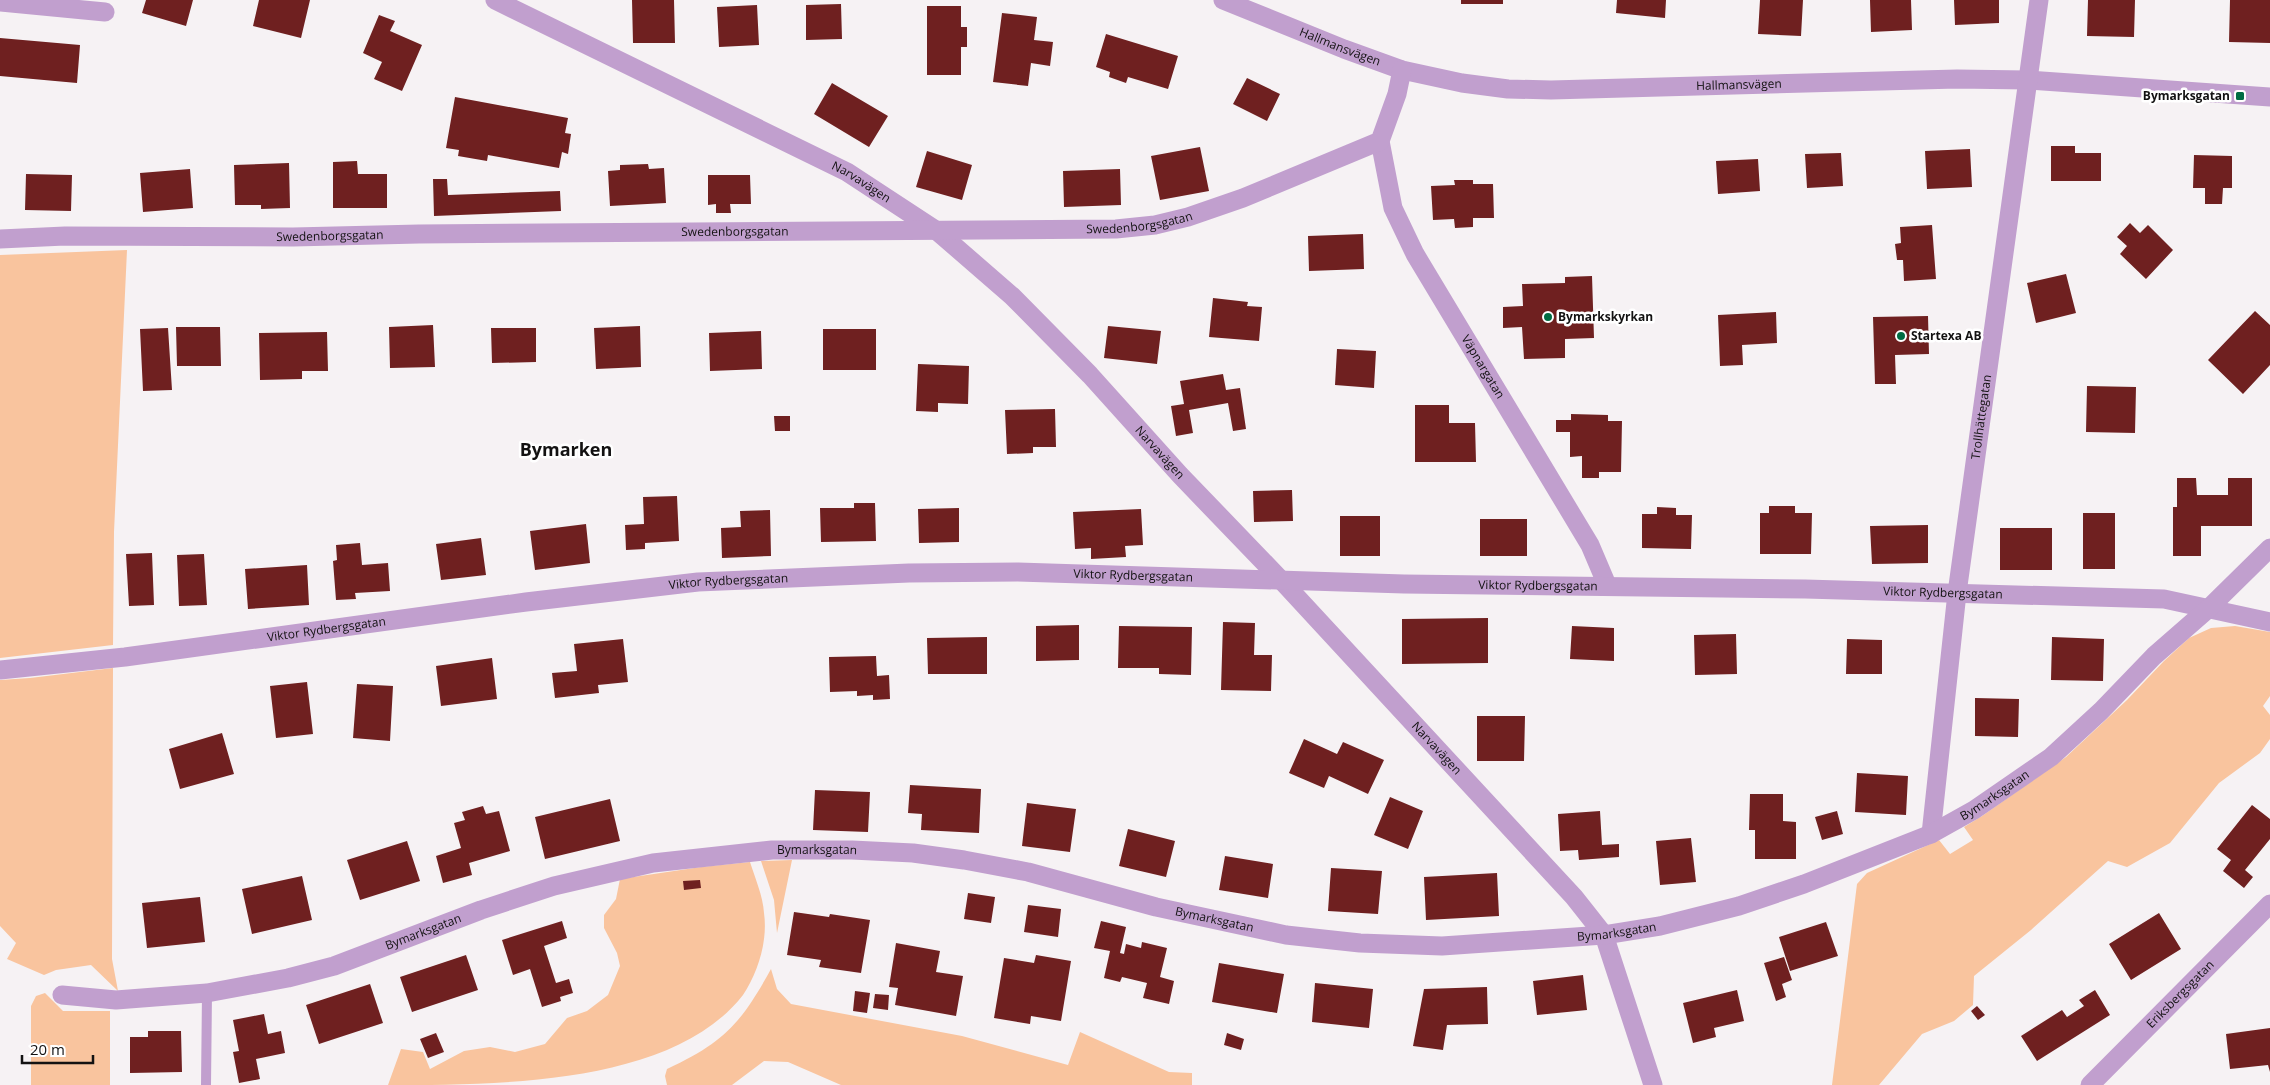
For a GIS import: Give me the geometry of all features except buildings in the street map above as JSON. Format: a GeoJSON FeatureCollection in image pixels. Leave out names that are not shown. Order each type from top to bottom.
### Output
{"type":"FeatureCollection","features":[{"type":"Feature","properties":{"kind":"street","name":"Narvavägen"},"geometry":{"type":"LineString","coordinates":[[496,0],[847,172],[937,231],[1012,296],[1090,375],[1180,475],[1281,580],[1574,897],[1604,935],[1653,1085]]}},
{"type":"Feature","properties":{"kind":"street","name":"Hallmansvägen"},"geometry":{"type":"LineString","coordinates":[[1223,0],[1344,49],[1402,70],[1508,89],[1546,90],[1957,79],[2027,80],[2270,97]]}},
{"type":"Feature","properties":{"kind":"street","name":"Trollhättegatan"},"geometry":{"type":"LineString","coordinates":[[1931,834],[1956,593],[2039,0]]}},
{"type":"Feature","properties":{"kind":"street"},"geometry":{"type":"LineString","coordinates":[[0,2],[106,12]]}},
{"type":"Feature","properties":{"kind":"street"},"geometry":{"type":"LineString","coordinates":[[1380,141],[1402,70]]}},
{"type":"Feature","properties":{"kind":"street","name":"Swedenborgsgatan"},"geometry":{"type":"LineString","coordinates":[[0,239],[65,236],[188,235],[293,237],[1116,228],[1155,225],[1188,217],[1243,198],[1380,141]]}},
{"type":"Feature","properties":{"kind":"street","name":"Väpnargatan"},"geometry":{"type":"LineString","coordinates":[[1380,141],[1393,208],[1415,254],[1590,545],[1607,585]]}},
{"type":"Feature","properties":{"kind":"street","name":"Bymarksgatan"},"geometry":{"type":"LineString","coordinates":[[62,995],[116,1000],[207,993],[288,978],[334,966],[481,910],[554,886],[654,863],[772,850],[887,852],[964,860],[1028,872],[1156,907],[1286,935],[1360,944],[1442,946],[1604,935],[1660,926],[1739,906],[1804,884],[1931,834],[1974,810],[2051,757],[2101,711],[2154,656],[2209,608],[2270,548]]}},
{"type":"Feature","properties":{"kind":"street","name":"Viktor Rydbergsgatan"},"geometry":{"type":"LineString","coordinates":[[0,670],[125,657],[507,605],[698,582],[909,573],[1018,572],[1404,584],[1607,585],[2164,599],[2270,622]]}},
{"type":"Feature","properties":{"kind":"street","name":"Eriksbergsgatan"},"geometry":{"type":"LineString","coordinates":[[2090,1085],[2270,904]]}},
{"type":"Feature","properties":{"kind":"lane"},"geometry":{"type":"LineString","coordinates":[[206,1085],[207,993]]}},
{"type":"Feature","properties":{"kind":"shaded area"},"geometry":{"type":"Polygon","coordinates":[[[127,250],[114,532],[113,645],[0,658],[0,255],[127,250]]]}},
{"type":"Feature","properties":{"kind":"shaded area"},"geometry":{"type":"Polygon","coordinates":[[[2235,626],[2270,632],[2270,696],[2263,706],[2270,715],[2270,739],[2260,753],[2219,783],[2170,843],[2127,867],[2108,861],[2031,930],[1974,976],[1973,1005],[1954,1021],[1922,1034],[1879,1085],[1832,1085],[1857,884],[1867,873],[1939,840],[1950,854],[1973,840],[1964,827],[2066,757],[2189,638],[2211,628],[2235,626]]]}},
{"type":"Feature","properties":{"kind":"shaded area"},"geometry":{"type":"Polygon","coordinates":[[[113,668],[112,959],[118,991],[91,965],[56,970],[44,975],[7,959],[16,943],[0,926],[0,680],[113,668]]]}},
{"type":"Feature","properties":{"kind":"shaded area"},"geometry":{"type":"Polygon","coordinates":[[[792,860],[777,933],[774,900],[761,861],[792,860]]]}},
{"type":"Feature","properties":{"kind":"shaded area"},"geometry":{"type":"Polygon","coordinates":[[[750,862],[760,894],[765,924],[761,956],[743,995],[712,1025],[674,1047],[629,1063],[581,1074],[480,1084],[388,1085],[401,1049],[423,1052],[430,1069],[464,1051],[490,1047],[515,1052],[545,1044],[567,1018],[587,1011],[608,995],[620,966],[617,953],[604,928],[604,915],[616,899],[620,879],[750,862]]]}},
{"type":"Feature","properties":{"kind":"shaded area"},"geometry":{"type":"Polygon","coordinates":[[[771,969],[777,989],[791,1004],[962,1036],[1068,1065],[1080,1032],[1169,1072],[1192,1073],[1192,1085],[841,1085],[788,1062],[764,1061],[732,1085],[667,1085],[665,1076],[667,1069],[704,1050],[730,1029],[750,1004],[771,969]]]}},
{"type":"Feature","properties":{"kind":"shaded area"},"geometry":{"type":"Polygon","coordinates":[[[45,993],[63,1011],[110,1011],[110,1085],[31,1085],[31,1006],[36,996],[45,993]]]}},
{"type":"Feature","properties":{"kind":"place","name":"Bymarksgatan"},"geometry":{"type":"Point","coordinates":[2240,96]}},
{"type":"Feature","properties":{"kind":"place","name":"Bymarkskyrkan"},"geometry":{"type":"Point","coordinates":[1548,317]}},
{"type":"Feature","properties":{"kind":"place","name":"Startexa AB"},"geometry":{"type":"Point","coordinates":[1901,336]}},
{"type":"Feature","properties":{"kind":"district","name":"Bymarken"},"geometry":{"type":"Point","coordinates":[566,450]}}]}
